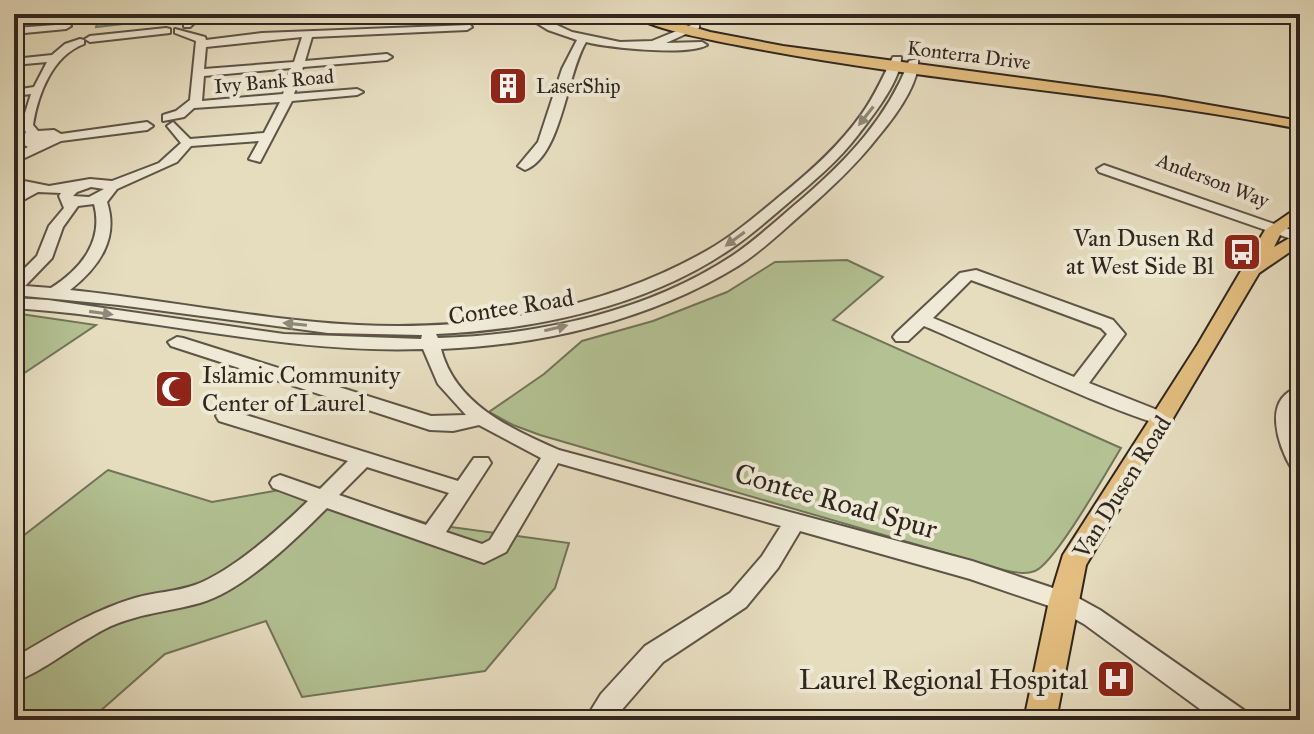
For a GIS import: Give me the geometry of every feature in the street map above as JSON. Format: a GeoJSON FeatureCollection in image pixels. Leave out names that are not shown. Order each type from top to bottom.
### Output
{"type":"FeatureCollection","features":[{"type":"Feature","properties":{"kind":"main road","name":"Konterra Drive"},"geometry":{"type":"LineString","coordinates":[[636,14],[762,47],[860,61],[878,68],[893,67]]}},
{"type":"Feature","properties":{"kind":"main road","name":"Konterra Drive"},"geometry":{"type":"LineString","coordinates":[[660,14],[691,28],[810,48],[910,70],[1156,93],[1300,117]]}},
{"type":"Feature","properties":{"kind":"main road","name":"Konterra Drive"},"geometry":{"type":"LineString","coordinates":[[910,70],[1171,102],[1300,125]]}},
{"type":"Feature","properties":{"kind":"main road","name":"Van Dusen Road"},"geometry":{"type":"LineString","coordinates":[[1040,720],[1073,563],[1163,420],[1276,228],[1300,211]]}},
{"type":"Feature","properties":{"kind":"main road","name":"Van Dusen Road"},"geometry":{"type":"LineString","coordinates":[[1251,271],[1300,236]]}},
{"type":"Feature","properties":{"kind":"street"},"geometry":{"type":"LineString","coordinates":[[72,14],[75,38]]}},
{"type":"Feature","properties":{"kind":"street"},"geometry":{"type":"LineString","coordinates":[[527,14],[543,24],[583,39],[680,48],[702,45]]}},
{"type":"Feature","properties":{"kind":"street"},"geometry":{"type":"LineString","coordinates":[[15,31],[75,38],[166,31],[190,23],[202,44],[193,105],[172,123],[149,129],[147,126],[31,139],[39,90],[54,58],[75,38]]}},
{"type":"Feature","properties":{"kind":"street"},"geometry":{"type":"LineString","coordinates":[[202,44],[308,34],[467,27]]}},
{"type":"Feature","properties":{"kind":"street"},"geometry":{"type":"LineString","coordinates":[[652,44],[691,28]]}},
{"type":"Feature","properties":{"kind":"street"},"geometry":{"type":"LineString","coordinates":[[255,159],[287,97],[308,34]]}},
{"type":"Feature","properties":{"kind":"street"},"geometry":{"type":"LineString","coordinates":[[525,166],[541,152],[557,99],[583,39]]}},
{"type":"Feature","properties":{"kind":"street"},"geometry":{"type":"LineString","coordinates":[[200,73],[387,57]]}},
{"type":"Feature","properties":{"kind":"street"},"geometry":{"type":"LineString","coordinates":[[14,62],[54,58]]}},
{"type":"Feature","properties":{"kind":"street","name":"Contee Road"},"geometry":{"type":"LineString","coordinates":[[16,295],[285,339],[429,338],[568,310],[637,289],[690,267],[735,240],[817,173],[875,104],[893,67]]}},
{"type":"Feature","properties":{"kind":"street","name":"Contee Road"},"geometry":{"type":"LineString","coordinates":[[16,295],[55,293],[290,324],[479,341],[539,332],[619,312],[705,278],[751,250],[840,172],[894,106],[910,70]]}},
{"type":"Feature","properties":{"kind":"street"},"geometry":{"type":"LineString","coordinates":[[14,93],[39,90]]}},
{"type":"Feature","properties":{"kind":"street","name":"Ivy Bank Road"},"geometry":{"type":"LineString","coordinates":[[193,105],[357,92]]}},
{"type":"Feature","properties":{"kind":"street"},"geometry":{"type":"LineString","coordinates":[[172,123],[187,143]]}},
{"type":"Feature","properties":{"kind":"street"},"geometry":{"type":"LineString","coordinates":[[14,183],[91,201],[111,187],[174,160],[187,143],[266,137]]}},
{"type":"Feature","properties":{"kind":"street","name":"Anderson Way"},"geometry":{"type":"LineString","coordinates":[[1108,167],[1300,236]]}},
{"type":"Feature","properties":{"kind":"street"},"geometry":{"type":"LineString","coordinates":[[55,293],[83,271],[99,247],[106,216],[100,201],[111,187]]}},
{"type":"Feature","properties":{"kind":"street"},"geometry":{"type":"LineString","coordinates":[[14,201],[42,189]]}},
{"type":"Feature","properties":{"kind":"street"},"geometry":{"type":"LineString","coordinates":[[16,295],[44,258],[56,226],[71,208],[71,195]]}},
{"type":"Feature","properties":{"kind":"street"},"geometry":{"type":"LineString","coordinates":[[902,337],[966,276],[976,275],[1107,324],[1116,334],[1078,385]]}},
{"type":"Feature","properties":{"kind":"street"},"geometry":{"type":"LineString","coordinates":[[922,319],[1163,420]]}},
{"type":"Feature","properties":{"kind":"street","name":"Contee Road Spur"},"geometry":{"type":"LineString","coordinates":[[429,338],[447,383],[479,418],[512,437],[553,455],[972,570],[1063,601],[1092,617],[1236,720]]}},
{"type":"Feature","properties":{"kind":"street"},"geometry":{"type":"LineString","coordinates":[[447,383],[449,365],[458,354],[479,341]]}},
{"type":"Feature","properties":{"kind":"street"},"geometry":{"type":"LineString","coordinates":[[177,342],[430,423],[453,424],[479,418]]}},
{"type":"Feature","properties":{"kind":"street"},"geometry":{"type":"LineString","coordinates":[[1300,393],[1286,412],[1284,428],[1300,466]]}},
{"type":"Feature","properties":{"kind":"street"},"geometry":{"type":"LineString","coordinates":[[226,416],[463,490]]}},
{"type":"Feature","properties":{"kind":"street"},"geometry":{"type":"LineString","coordinates":[[280,483],[484,554],[498,546],[553,455]]}},
{"type":"Feature","properties":{"kind":"street"},"geometry":{"type":"LineString","coordinates":[[14,671],[98,621],[169,599],[199,594],[222,582],[282,539],[363,459]]}},
{"type":"Feature","properties":{"kind":"street"},"geometry":{"type":"LineString","coordinates":[[431,536],[481,463]]}},
{"type":"Feature","properties":{"kind":"street"},"geometry":{"type":"LineString","coordinates":[[598,720],[610,702],[654,654],[738,600],[770,562],[795,521]]}},
{"type":"Feature","properties":{"kind":"shaded area"},"geometry":{"type":"Polygon","coordinates":[[[107,14],[169,14],[167,19],[96,27],[98,18],[107,14]]]}},
{"type":"Feature","properties":{"kind":"shaded area"},"geometry":{"type":"Polygon","coordinates":[[[847,260],[883,277],[833,320],[1121,448],[1067,535],[1035,571],[1004,570],[540,435],[489,412],[544,374],[582,341],[653,321],[727,292],[775,262],[847,260]]]}},
{"type":"Feature","properties":{"kind":"shaded area"},"geometry":{"type":"Polygon","coordinates":[[[14,313],[96,325],[14,380],[14,313]]]}},
{"type":"Feature","properties":{"kind":"shaded area"},"geometry":{"type":"Polygon","coordinates":[[[108,470],[212,502],[308,485],[429,524],[569,543],[555,588],[485,671],[302,697],[266,621],[165,654],[90,720],[14,720],[14,543],[108,470]]]}},
{"type":"Feature","properties":{"kind":"place","name":"LaserShip"},"geometry":{"type":"Point","coordinates":[508,86]}},
{"type":"Feature","properties":{"kind":"place","name":"Van Dusen Rd at West Side Bl"},"geometry":{"type":"Point","coordinates":[1242,252]}},
{"type":"Feature","properties":{"kind":"place","name":"Islamic Community Center of Laurel"},"geometry":{"type":"Point","coordinates":[174,389]}},
{"type":"Feature","properties":{"kind":"place","name":"Laurel Regional Hospital"},"geometry":{"type":"Point","coordinates":[1116,679]}}]}
